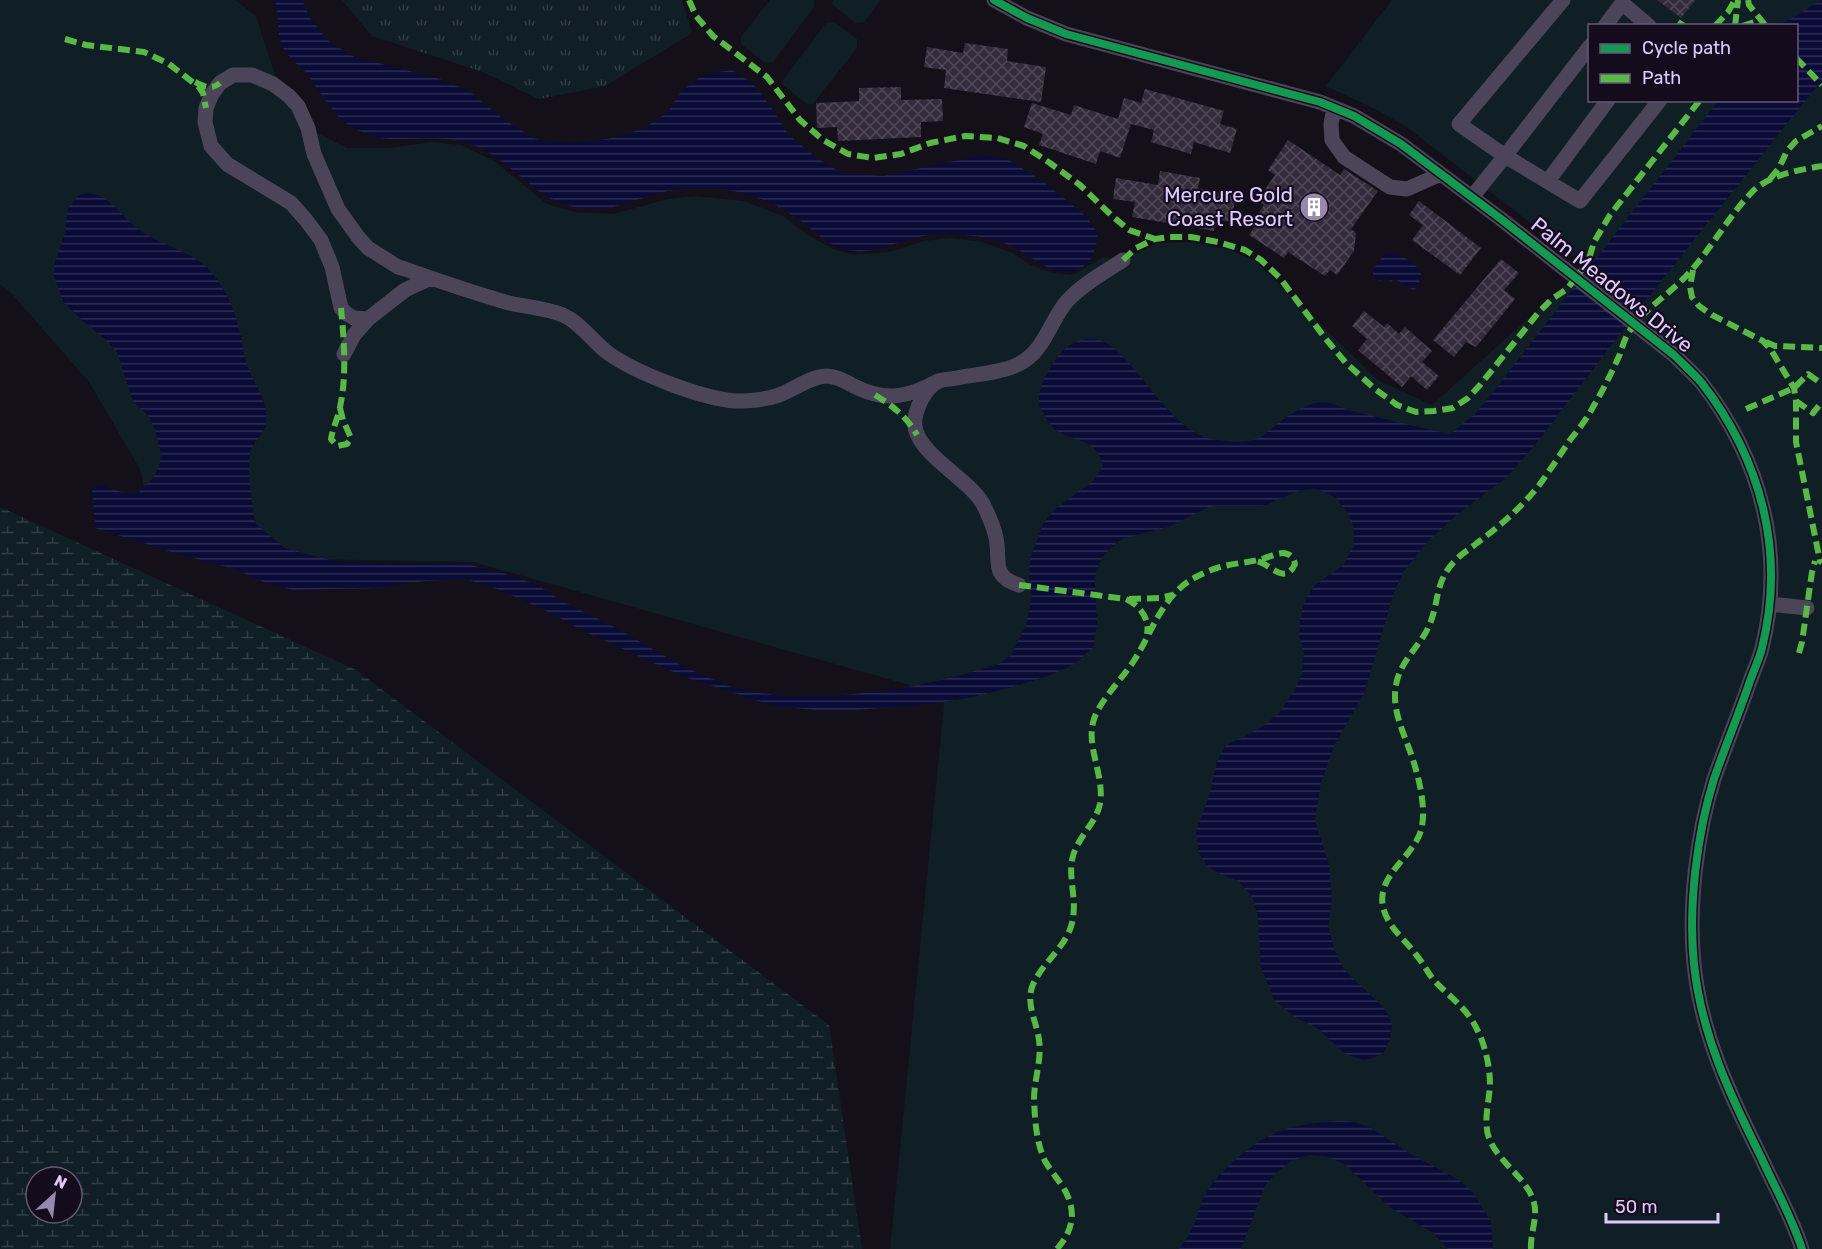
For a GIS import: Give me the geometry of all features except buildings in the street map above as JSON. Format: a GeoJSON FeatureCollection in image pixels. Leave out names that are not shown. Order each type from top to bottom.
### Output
{"type":"FeatureCollection","features":[{"type":"Feature","properties":{"kind":"street","name":"Palm Meadows Drive"},"geometry":{"type":"LineString","coordinates":[[994,0],[1027,18],[1066,34],[1320,102],[1354,116],[1401,144],[1472,197],[1674,355],[1700,381],[1728,421],[1751,467],[1764,510],[1772,557],[1770,604],[1762,649],[1714,781],[1699,845],[1693,907],[1694,963],[1705,1021],[1718,1065],[1795,1227],[1802,1249]]}},
{"type":"Feature","properties":{"kind":"street"},"geometry":{"type":"LineString","coordinates":[[1563,0],[1459,124],[1505,156],[1580,201],[1658,102]]}},
{"type":"Feature","properties":{"kind":"street"},"geometry":{"type":"LineString","coordinates":[[1606,24],[1620,2],[1646,24]]}},
{"type":"Feature","properties":{"kind":"street"},"geometry":{"type":"LineString","coordinates":[[1472,197],[1588,48]]}},
{"type":"Feature","properties":{"kind":"street"},"geometry":{"type":"LineString","coordinates":[[368,319],[354,318],[341,308],[332,267],[321,240],[291,203],[227,164],[211,146],[205,122],[206,108],[220,82],[233,75],[252,75],[273,84],[298,106],[308,128],[314,154],[339,209],[358,237],[369,248],[405,272],[408,284],[405,290]]}},
{"type":"Feature","properties":{"kind":"street"},"geometry":{"type":"LineString","coordinates":[[1548,182],[1607,102]]}},
{"type":"Feature","properties":{"kind":"street"},"geometry":{"type":"LineString","coordinates":[[1334,108],[1331,124],[1332,140],[1344,157],[1390,187],[1407,189],[1440,174]]}},
{"type":"Feature","properties":{"kind":"street"},"geometry":{"type":"LineString","coordinates":[[398,267],[510,303],[562,315],[574,321],[608,353],[638,371],[668,383],[710,396],[735,400],[759,400],[777,396],[825,376],[838,378],[875,395],[900,396],[920,391],[938,381],[1009,368],[1027,360],[1040,345],[1067,301],[1085,285],[1123,260]]}},
{"type":"Feature","properties":{"kind":"street"},"geometry":{"type":"LineString","coordinates":[[344,354],[354,335],[368,319],[405,290],[431,278]]}},
{"type":"Feature","properties":{"kind":"street"},"geometry":{"type":"LineString","coordinates":[[938,381],[925,394],[916,410],[917,435],[932,454],[967,484],[982,503],[996,536],[1001,576],[1019,585]]}},
{"type":"Feature","properties":{"kind":"street"},"geometry":{"type":"LineString","coordinates":[[1770,604],[1807,608]]}},
{"type":"Feature","properties":{"kind":"green space"},"geometry":{"type":"Polygon","coordinates":[[[0,0],[235,0],[256,16],[276,78],[316,132],[347,148],[389,148],[432,142],[461,145],[494,161],[547,204],[574,212],[613,214],[668,199],[695,196],[744,201],[783,216],[806,234],[833,249],[854,255],[890,252],[924,241],[950,238],[982,242],[1013,253],[1030,265],[1053,273],[1073,275],[1103,257],[1123,260],[1157,243],[1191,242],[1228,249],[1254,260],[1378,380],[1432,405],[1585,267],[1408,128],[1379,111],[1326,86],[1392,0],[1822,0],[1822,1249],[890,1249],[945,695],[473,562],[251,558],[153,527],[140,469],[89,382],[12,294],[0,284],[0,0]]]}},
{"type":"Feature","properties":{"kind":"green space"},"geometry":{"type":"Polygon","coordinates":[[[342,0],[682,0],[692,33],[605,86],[539,99],[483,72],[372,36],[342,0]]]}},
{"type":"Feature","properties":{"kind":"green space"},"geometry":{"type":"Polygon","coordinates":[[[770,0],[814,0],[814,7],[773,62],[764,62],[741,44],[741,37],[770,0]]]}},
{"type":"Feature","properties":{"kind":"green space"},"geometry":{"type":"Polygon","coordinates":[[[833,0],[881,0],[864,22],[855,23],[832,4],[833,0]]]}},
{"type":"Feature","properties":{"kind":"green space"},"geometry":{"type":"Polygon","coordinates":[[[834,22],[857,39],[857,48],[813,104],[807,104],[783,85],[783,80],[826,23],[834,22]]]}},
{"type":"Feature","properties":{"kind":"green space"},"geometry":{"type":"Polygon","coordinates":[[[0,507],[356,670],[829,1025],[862,1249],[0,1249],[0,507]]]}},
{"type":"Feature","properties":{"kind":"shaded area"},"geometry":{"type":"Polygon","coordinates":[[[275,0],[302,0],[310,17],[328,41],[354,57],[437,78],[469,91],[502,118],[538,140],[573,143],[607,139],[643,129],[668,112],[682,90],[705,74],[732,70],[751,82],[769,104],[788,134],[818,159],[842,173],[883,176],[979,156],[995,156],[1009,160],[1044,182],[1086,216],[1098,233],[1096,246],[1085,266],[1065,272],[1048,268],[1006,244],[967,235],[930,235],[875,250],[854,251],[833,245],[794,216],[769,202],[734,191],[712,188],[668,191],[602,209],[573,207],[557,202],[544,194],[493,155],[478,147],[457,140],[383,138],[366,134],[351,126],[337,115],[306,73],[285,52],[279,37],[275,0]]]}},
{"type":"Feature","properties":{"kind":"shaded area"},"geometry":{"type":"Polygon","coordinates":[[[1822,0],[1822,80],[1647,299],[1535,445],[1507,477],[1458,514],[1430,539],[1403,572],[1393,595],[1365,692],[1335,744],[1321,783],[1315,820],[1329,865],[1332,901],[1328,926],[1335,951],[1344,970],[1387,1012],[1392,1026],[1390,1039],[1384,1052],[1374,1058],[1364,1060],[1345,1054],[1317,1028],[1296,1018],[1274,1000],[1261,967],[1258,917],[1253,898],[1238,881],[1207,866],[1199,853],[1196,831],[1210,793],[1217,761],[1224,748],[1229,743],[1266,724],[1279,713],[1294,691],[1302,674],[1304,653],[1299,635],[1305,600],[1316,584],[1343,566],[1353,547],[1354,529],[1348,513],[1335,497],[1316,489],[1301,490],[1263,506],[1209,507],[1168,527],[1122,539],[1103,556],[1096,570],[1097,623],[1093,648],[1073,665],[1017,686],[968,698],[930,704],[857,710],[816,710],[774,706],[682,676],[588,633],[536,606],[466,579],[424,581],[376,588],[293,590],[266,583],[234,569],[95,528],[92,487],[105,485],[121,492],[138,493],[152,479],[159,467],[161,454],[150,418],[133,401],[117,352],[64,303],[54,277],[55,262],[65,232],[68,209],[79,195],[88,193],[111,203],[145,234],[199,261],[214,276],[226,294],[266,415],[265,427],[249,457],[255,523],[285,548],[333,561],[385,564],[463,563],[503,573],[536,584],[564,602],[618,629],[682,666],[733,688],[784,697],[834,696],[894,690],[954,677],[999,664],[1011,655],[1026,626],[1032,596],[1029,578],[1030,559],[1043,524],[1053,511],[1094,480],[1103,466],[1095,449],[1052,427],[1040,406],[1039,394],[1045,378],[1057,357],[1064,350],[1086,339],[1095,339],[1112,347],[1124,357],[1158,399],[1183,424],[1211,439],[1251,441],[1262,436],[1295,412],[1308,405],[1322,402],[1450,434],[1475,414],[1497,387],[1717,102],[1798,102],[1798,24],[1782,24],[1822,0]]]}},
{"type":"Feature","properties":{"kind":"shaded area"},"geometry":{"type":"Polygon","coordinates":[[[1385,253],[1402,257],[1416,266],[1422,276],[1414,291],[1395,279],[1391,282],[1384,277],[1380,281],[1373,277],[1373,270],[1385,253]]]}},
{"type":"Feature","properties":{"kind":"shaded area"},"geometry":{"type":"Polygon","coordinates":[[[1355,1122],[1371,1128],[1409,1153],[1460,1181],[1473,1192],[1491,1222],[1493,1249],[1448,1249],[1433,1233],[1391,1208],[1344,1164],[1328,1157],[1310,1155],[1291,1161],[1265,1186],[1241,1249],[1179,1249],[1192,1229],[1209,1189],[1224,1171],[1245,1152],[1282,1130],[1309,1124],[1355,1122]]]}},
{"type":"Feature","properties":{"kind":"marked path"},"geometry":{"type":"LineString","coordinates":[[689,0],[696,16],[713,36],[767,77],[800,120],[823,140],[848,154],[873,158],[901,154],[930,143],[965,136],[997,138],[1024,146],[1080,185],[1129,230],[1155,239]]}},
{"type":"Feature","properties":{"kind":"marked path"},"geometry":{"type":"LineString","coordinates":[[1717,24],[1735,0]]}},
{"type":"Feature","properties":{"kind":"marked path"},"geometry":{"type":"LineString","coordinates":[[1735,24],[1738,0]]}},
{"type":"Feature","properties":{"kind":"marked path"},"geometry":{"type":"LineString","coordinates":[[1748,0],[1749,5],[1764,24]]}},
{"type":"Feature","properties":{"kind":"marked path"},"geometry":{"type":"LineString","coordinates":[[1748,24],[1755,22],[1765,24]]}},
{"type":"Feature","properties":{"kind":"marked path"},"geometry":{"type":"LineString","coordinates":[[65,39],[86,45],[144,52],[169,64],[199,87],[203,93],[206,108]]}},
{"type":"Feature","properties":{"kind":"marked path"},"geometry":{"type":"LineString","coordinates":[[1798,60],[1822,85]]}},
{"type":"Feature","properties":{"kind":"marked path"},"geometry":{"type":"LineString","coordinates":[[195,82],[208,87],[220,83]]}},
{"type":"Feature","properties":{"kind":"marked path"},"geometry":{"type":"LineString","coordinates":[[1123,260],[1136,248],[1155,239],[1169,237],[1191,237],[1245,250],[1261,260],[1280,278],[1346,363],[1375,389],[1397,405],[1416,412],[1453,408],[1468,398],[1480,385],[1538,313],[1552,299],[1567,289],[1588,262],[1594,242],[1610,215],[1698,102]]}},
{"type":"Feature","properties":{"kind":"marked path"},"geometry":{"type":"LineString","coordinates":[[1770,179],[1796,141],[1822,126]]}},
{"type":"Feature","properties":{"kind":"marked path"},"geometry":{"type":"LineString","coordinates":[[1531,1249],[1535,1214],[1531,1194],[1499,1156],[1487,1132],[1490,1077],[1486,1052],[1480,1036],[1469,1016],[1432,978],[1393,927],[1383,907],[1382,895],[1385,884],[1419,837],[1423,818],[1419,780],[1396,707],[1398,677],[1429,626],[1441,584],[1449,568],[1461,555],[1510,516],[1540,484],[1591,411],[1633,326],[1688,274],[1754,190],[1777,176],[1822,166]]}},
{"type":"Feature","properties":{"kind":"marked path"},"geometry":{"type":"LineString","coordinates":[[1693,270],[1690,287],[1692,297],[1699,306],[1763,341],[1794,388],[1796,442],[1822,563]]}},
{"type":"Feature","properties":{"kind":"marked path"},"geometry":{"type":"LineString","coordinates":[[340,408],[351,438],[347,444],[337,446],[331,439],[344,383],[341,308]]}},
{"type":"Feature","properties":{"kind":"marked path"},"geometry":{"type":"LineString","coordinates":[[1766,342],[1775,346],[1822,348]]}},
{"type":"Feature","properties":{"kind":"marked path"},"geometry":{"type":"LineString","coordinates":[[1746,409],[1794,388],[1808,374],[1822,384]]}},
{"type":"Feature","properties":{"kind":"marked path"},"geometry":{"type":"LineString","coordinates":[[875,395],[899,412],[917,435]]}},
{"type":"Feature","properties":{"kind":"marked path"},"geometry":{"type":"LineString","coordinates":[[1796,401],[1813,413],[1822,402]]}},
{"type":"Feature","properties":{"kind":"marked path"},"geometry":{"type":"LineString","coordinates":[[1057,1249],[1070,1227],[1072,1211],[1063,1187],[1045,1161],[1038,1139],[1034,1099],[1040,1047],[1030,994],[1041,970],[1069,932],[1074,914],[1071,864],[1075,849],[1095,817],[1100,804],[1100,782],[1092,740],[1094,719],[1101,704],[1135,659],[1160,613],[1185,584],[1214,569],[1259,560],[1279,553],[1290,555],[1295,564],[1291,570],[1282,574],[1256,561]]}},
{"type":"Feature","properties":{"kind":"marked path"},"geometry":{"type":"LineString","coordinates":[[1799,653],[1815,561]]}},
{"type":"Feature","properties":{"kind":"marked path"},"geometry":{"type":"LineString","coordinates":[[1019,585],[1126,599],[1135,605],[1145,617],[1147,634]]}},
{"type":"Feature","properties":{"kind":"marked path"},"geometry":{"type":"LineString","coordinates":[[1129,599],[1173,595]]}},
{"type":"Feature","properties":{"kind":"cycle path"},"geometry":{"type":"LineString","coordinates":[[994,0],[1027,18],[1066,34],[1320,102],[1354,116],[1401,144],[1501,219],[1674,355],[1701,382],[1722,412],[1753,475],[1763,508],[1769,542],[1771,577],[1769,612],[1762,648],[1714,779],[1703,823],[1693,895],[1694,964],[1703,1015],[1718,1063],[1802,1249]]}},
{"type":"Feature","properties":{"kind":"place","name":"Mercure Gold Coast Resort"},"geometry":{"type":"Point","coordinates":[1314,207]}}]}
